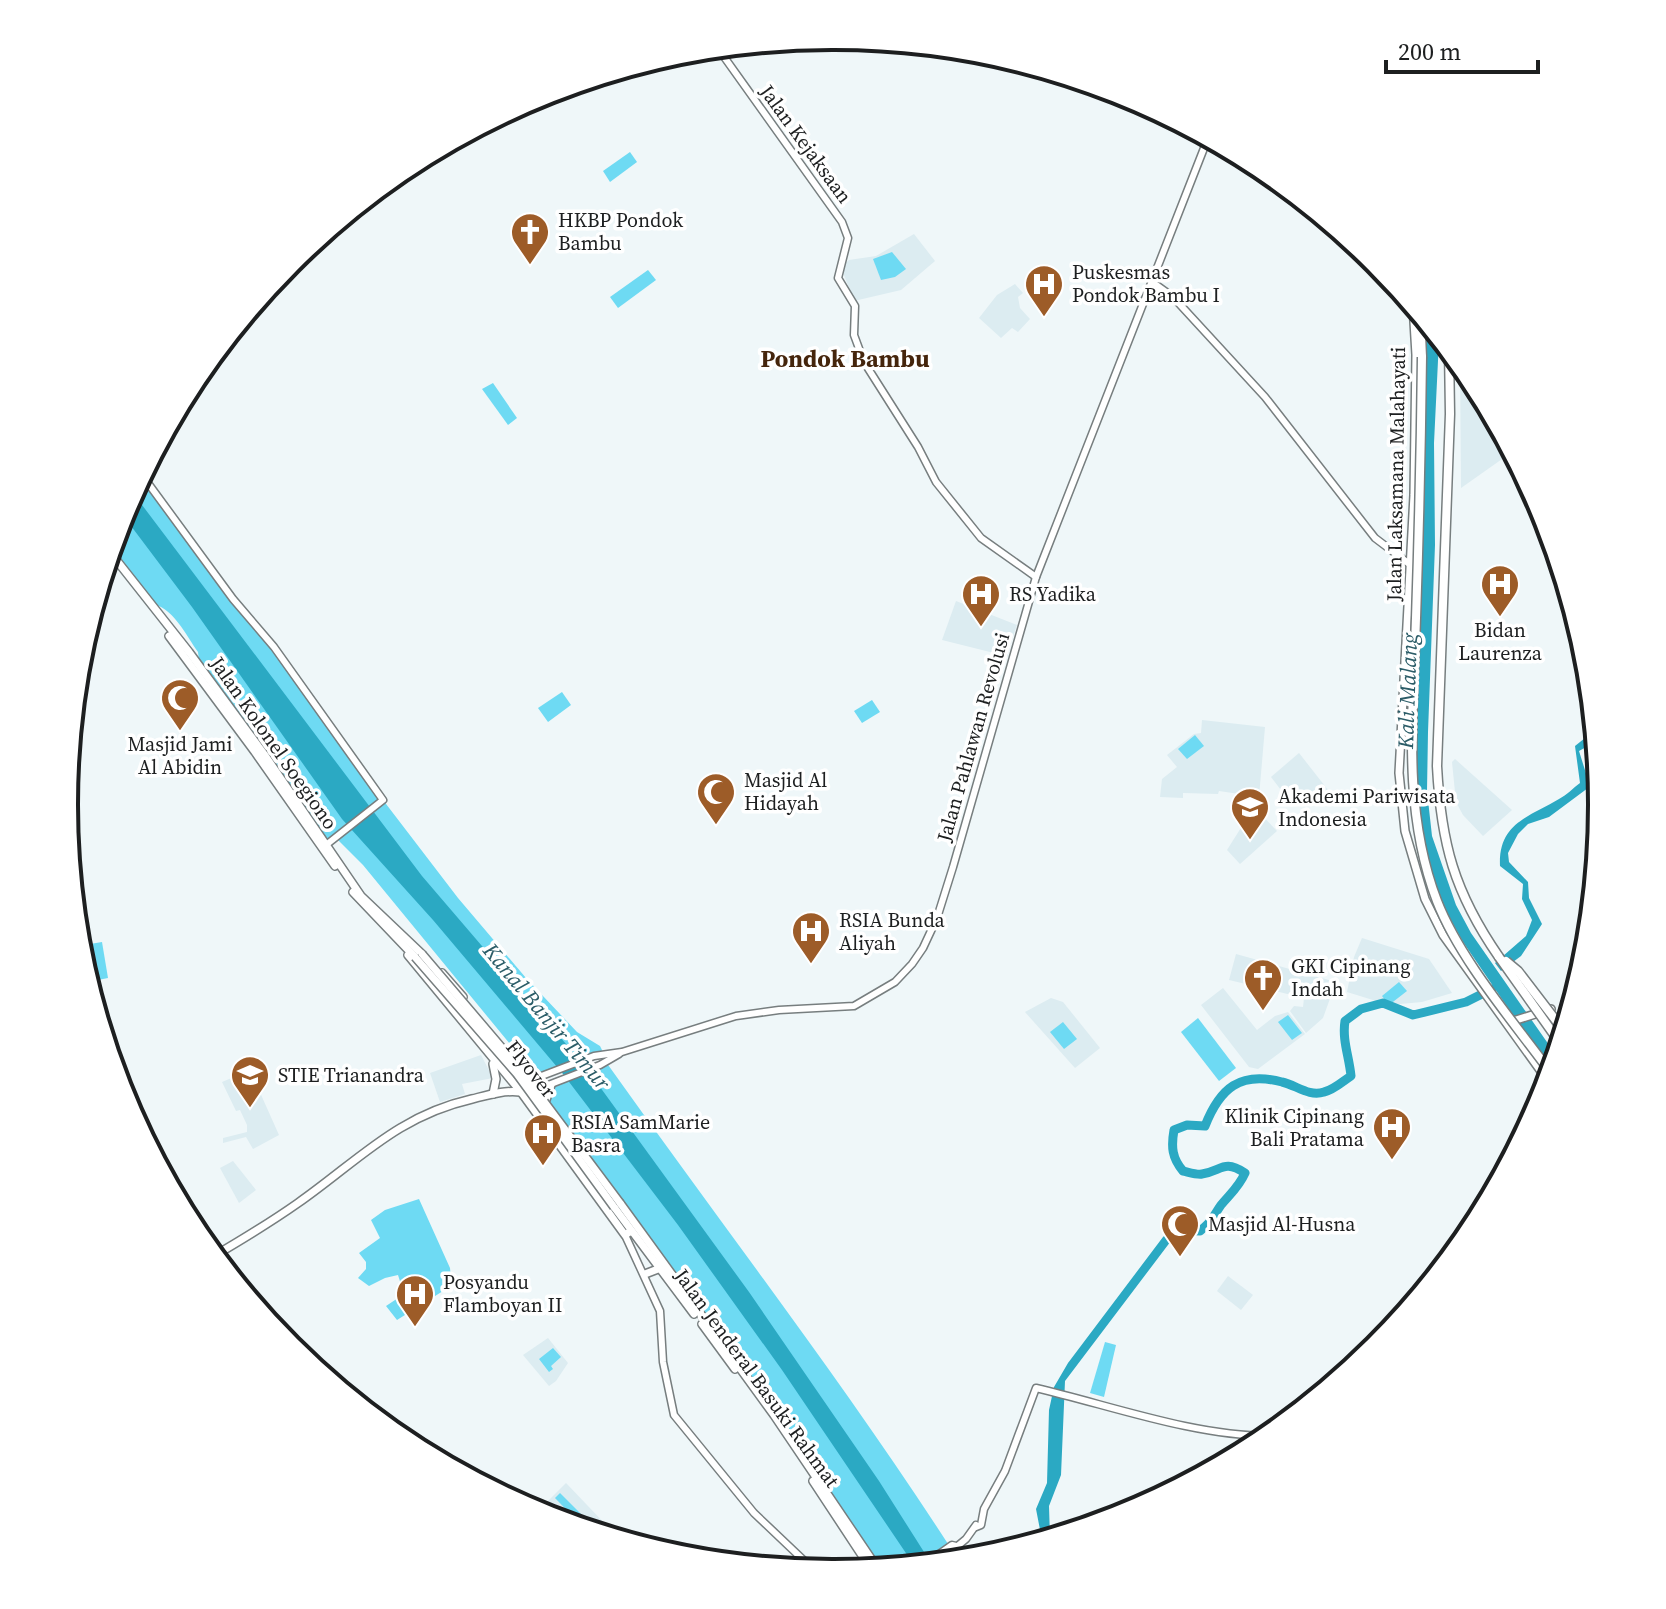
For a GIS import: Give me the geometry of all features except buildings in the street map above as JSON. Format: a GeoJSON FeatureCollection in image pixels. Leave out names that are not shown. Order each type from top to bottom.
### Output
{"type":"FeatureCollection","features":[{"type":"Feature","properties":{"kind":"highway"},"geometry":{"type":"LineString","coordinates":[[1422,333],[1412,748],[1413,797],[1418,833],[1426,869],[1448,925],[1542,1060]]}},
{"type":"Feature","properties":{"kind":"highway"},"geometry":{"type":"LineString","coordinates":[[1449,370],[1450,430],[1437,766],[1440,813],[1449,860],[1467,902],[1499,957],[1552,1032]]}},
{"type":"Feature","properties":{"kind":"highway"},"geometry":{"type":"LineString","coordinates":[[1499,957],[1518,971],[1556,1018]]}},
{"type":"Feature","properties":{"kind":"main road","name":"Jalan Laksamana Malahayati"},"geometry":{"type":"LineString","coordinates":[[1414,323],[1416,393],[1412,566],[1399,773],[1403,823],[1430,912],[1478,986],[1539,1068]]}},
{"type":"Feature","properties":{"kind":"main road","name":"Jalan Kolonel Soegiono"},"geometry":{"type":"LineString","coordinates":[[118,565],[202,670],[361,896],[449,981],[509,1053],[520,1086]]}},
{"type":"Feature","properties":{"kind":"main road","name":"Jalan Kolonel Soegiono"},"geometry":{"type":"LineString","coordinates":[[118,566],[255,752],[358,900],[398,940],[418,953]]}},
{"type":"Feature","properties":{"kind":"main road","name":"Jalan Kolonel Soegiono"},"geometry":{"type":"LineString","coordinates":[[398,940],[412,962],[490,1056],[520,1086],[538,1089]]}},
{"type":"Feature","properties":{"kind":"main road","name":"Flyover"},"geometry":{"type":"LineString","coordinates":[[418,953],[519,1068],[617,1205]]}},
{"type":"Feature","properties":{"kind":"main road"},"geometry":{"type":"LineString","coordinates":[[1486,996],[1493,999],[1511,1022],[1532,1058]]}},
{"type":"Feature","properties":{"kind":"main road"},"geometry":{"type":"LineString","coordinates":[[1511,1022],[1548,1008],[1556,1018]]}},
{"type":"Feature","properties":{"kind":"main road"},"geometry":{"type":"LineString","coordinates":[[490,1056],[504,1063],[509,1059],[509,1053]]}},
{"type":"Feature","properties":{"kind":"main road"},"geometry":{"type":"LineString","coordinates":[[490,1056],[496,1079],[492,1094],[508,1095],[528,1104]]}},
{"type":"Feature","properties":{"kind":"main road"},"geometry":{"type":"LineString","coordinates":[[546,1100],[552,1084]]}},
{"type":"Feature","properties":{"kind":"main road","name":"Jalan Jenderal Basuki Rahmat"},"geometry":{"type":"LineString","coordinates":[[520,1086],[528,1104],[558,1144],[630,1230],[774,1415],[870,1557]]}},
{"type":"Feature","properties":{"kind":"main road","name":"Jalan Pahlawan Revolusi"},"geometry":{"type":"LineString","coordinates":[[224,1250],[298,1203],[395,1129],[432,1110],[520,1086],[538,1089]]}},
{"type":"Feature","properties":{"kind":"main road","name":"Jalan Jenderal Basuki Rahmat"},"geometry":{"type":"LineString","coordinates":[[538,1089],[627,1209],[630,1230]]}},
{"type":"Feature","properties":{"kind":"main road"},"geometry":{"type":"LineString","coordinates":[[558,1116],[550,1115],[545,1119],[558,1144]]}},
{"type":"Feature","properties":{"kind":"main road","name":"Jalan Jenderal Basuki Rahmat"},"geometry":{"type":"LineString","coordinates":[[617,1205],[630,1230],[658,1269],[750,1388],[863,1558]]}},
{"type":"Feature","properties":{"kind":"main road"},"geometry":{"type":"LineString","coordinates":[[645,1274],[658,1269]]}},
{"type":"Feature","properties":{"kind":"street","name":"Jalan Kejaksaan"},"geometry":{"type":"LineString","coordinates":[[725,58],[842,222],[847,243],[838,278],[855,306],[854,335],[867,369],[918,447],[940,488],[990,546],[1036,577]]}},
{"type":"Feature","properties":{"kind":"street","name":"Jalan Pahlawan Revolusi"},"geometry":{"type":"LineString","coordinates":[[520,1086],[594,1056],[622,1052],[736,1016],[854,1006],[895,982],[912,964],[937,918],[1036,577],[1204,148]]}},
{"type":"Feature","properties":{"kind":"street"},"geometry":{"type":"LineString","coordinates":[[1152,282],[1173,297],[1265,397],[1375,538],[1412,566]]}},
{"type":"Feature","properties":{"kind":"street"},"geometry":{"type":"LineString","coordinates":[[150,485],[233,599],[274,647],[383,800],[326,845]]}},
{"type":"Feature","properties":{"kind":"street","name":"Jalan Pahlawan Revolusi"},"geometry":{"type":"LineString","coordinates":[[538,1089],[600,1065],[622,1052]]}},
{"type":"Feature","properties":{"kind":"street"},"geometry":{"type":"LineString","coordinates":[[630,1230],[660,1311],[663,1362],[674,1415],[754,1513],[801,1558]]}},
{"type":"Feature","properties":{"kind":"street"},"geometry":{"type":"LineString","coordinates":[[951,1550],[979,1525],[984,1509],[1005,1471],[1036,1388],[1158,1420],[1247,1435]]}},
{"type":"Feature","properties":{"kind":"shaded area"},"geometry":{"type":"Polygon","coordinates":[[[630,152],[637,162],[610,182],[603,171],[630,152]]]}},
{"type":"Feature","properties":{"kind":"shaded area"},"geometry":{"type":"Polygon","coordinates":[[[914,234],[935,261],[901,290],[854,301],[841,267],[849,260],[876,256],[914,234]]]}},
{"type":"Feature","properties":{"kind":"shaded area"},"geometry":{"type":"Polygon","coordinates":[[[892,252],[906,269],[895,277],[881,280],[873,259],[892,252]]]}},
{"type":"Feature","properties":{"kind":"shaded area"},"geometry":{"type":"Polygon","coordinates":[[[648,270],[656,280],[618,308],[610,297],[648,270]]]}},
{"type":"Feature","properties":{"kind":"shaded area"},"geometry":{"type":"Polygon","coordinates":[[[1015,284],[1023,293],[1018,297],[1020,308],[1030,319],[1018,332],[1012,328],[1001,338],[979,318],[997,295],[1015,284]]]}},
{"type":"Feature","properties":{"kind":"shaded area"},"geometry":{"type":"Polygon","coordinates":[[[1423,334],[1438,354],[1427,791],[1432,836],[1456,905],[1471,933],[1548,1044],[1543,1059],[1463,942],[1436,890],[1418,823],[1415,742],[1420,629],[1423,334]]]}},
{"type":"Feature","properties":{"kind":"shaded area"},"geometry":{"type":"Polygon","coordinates":[[[493,383],[517,418],[508,425],[482,389],[493,383]]]}},
{"type":"Feature","properties":{"kind":"shaded area"},"geometry":{"type":"Polygon","coordinates":[[[1460,385],[1503,458],[1461,488],[1460,385]]]}},
{"type":"Feature","properties":{"kind":"shaded area"},"geometry":{"type":"Polygon","coordinates":[[[150,485],[233,599],[274,647],[383,800],[458,898],[526,978],[577,1032],[600,1046],[604,1054],[541,1077],[528,1066],[363,865],[336,838],[326,845],[199,660],[198,652],[178,622],[164,609],[149,604],[119,563],[150,485]]]}},
{"type":"Feature","properties":{"kind":"shaded area"},"geometry":{"type":"Polygon","coordinates":[[[141,504],[422,876],[584,1065],[749,1292],[925,1553],[907,1555],[782,1370],[678,1225],[563,1074],[433,920],[342,819],[132,527],[141,504]]]}},
{"type":"Feature","properties":{"kind":"shaded area","name":"RS Yadika"},"geometry":{"type":"Polygon","coordinates":[[[956,601],[1017,625],[1007,654],[1010,657],[942,640],[956,601]]]}},
{"type":"Feature","properties":{"kind":"shaded area"},"geometry":{"type":"Polygon","coordinates":[[[562,692],[571,705],[548,722],[538,708],[562,692]]]}},
{"type":"Feature","properties":{"kind":"shaded area"},"geometry":{"type":"Polygon","coordinates":[[[872,700],[880,712],[862,723],[854,711],[872,700]]]}},
{"type":"Feature","properties":{"kind":"shaded area"},"geometry":{"type":"Polygon","coordinates":[[[1202,720],[1265,727],[1259,797],[1219,791],[1218,794],[1183,793],[1183,798],[1160,797],[1162,779],[1177,767],[1167,755],[1194,734],[1201,733],[1202,720]]]}},
{"type":"Feature","properties":{"kind":"shaded area"},"geometry":{"type":"Polygon","coordinates":[[[1195,735],[1204,746],[1187,759],[1178,749],[1195,735]]]}},
{"type":"Feature","properties":{"kind":"shaded area"},"geometry":{"type":"Polygon","coordinates":[[[1584,739],[1585,748],[1579,751],[1587,788],[1549,817],[1528,824],[1518,834],[1508,853],[1509,862],[1528,882],[1529,898],[1542,924],[1521,956],[1501,971],[1495,963],[1526,936],[1532,920],[1522,899],[1523,884],[1500,866],[1504,840],[1518,823],[1580,783],[1575,746],[1584,739]]]}},
{"type":"Feature","properties":{"kind":"shaded area"},"geometry":{"type":"Polygon","coordinates":[[[1299,753],[1328,790],[1307,806],[1291,803],[1271,777],[1299,753]]]}},
{"type":"Feature","properties":{"kind":"shaded area"},"geometry":{"type":"Polygon","coordinates":[[[1455,759],[1512,810],[1483,836],[1463,815],[1456,802],[1452,762],[1455,759]]]}},
{"type":"Feature","properties":{"kind":"shaded area","name":"Akademi Pariwisata Indonesia"},"geometry":{"type":"Polygon","coordinates":[[[1254,807],[1277,831],[1240,864],[1227,850],[1254,807]]]}},
{"type":"Feature","properties":{"kind":"shaded area"},"geometry":{"type":"Polygon","coordinates":[[[1362,938],[1429,959],[1452,993],[1422,1002],[1389,1005],[1347,992],[1354,957],[1362,938]]]}},
{"type":"Feature","properties":{"kind":"shaded area"},"geometry":{"type":"Polygon","coordinates":[[[102,942],[108,978],[99,980],[92,944],[102,942]]]}},
{"type":"Feature","properties":{"kind":"shaded area"},"geometry":{"type":"Polygon","coordinates":[[[1236,954],[1336,982],[1323,1018],[1306,1033],[1290,1011],[1294,1006],[1303,1007],[1304,998],[1229,980],[1236,954]]]}},
{"type":"Feature","properties":{"kind":"shaded area"},"geometry":{"type":"Polygon","coordinates":[[[1399,982],[1407,991],[1389,1005],[1382,996],[1399,982]]]}},
{"type":"Feature","properties":{"kind":"shaded area"},"geometry":{"type":"Polygon","coordinates":[[[1223,988],[1257,1030],[1275,1016],[1288,1012],[1305,1034],[1258,1069],[1249,1067],[1201,1005],[1223,988]]]}},
{"type":"Feature","properties":{"kind":"shaded area"},"geometry":{"type":"Polygon","coordinates":[[[1051,998],[1063,1002],[1100,1048],[1075,1068],[1025,1012],[1051,998]]]}},
{"type":"Feature","properties":{"kind":"shaded area"},"geometry":{"type":"Polygon","coordinates":[[[1288,1015],[1302,1033],[1292,1040],[1278,1022],[1288,1015]]]}},
{"type":"Feature","properties":{"kind":"shaded area"},"geometry":{"type":"Polygon","coordinates":[[[1198,1018],[1236,1068],[1219,1081],[1181,1032],[1198,1018]]]}},
{"type":"Feature","properties":{"kind":"shaded area"},"geometry":{"type":"Polygon","coordinates":[[[1063,1022],[1077,1039],[1064,1049],[1050,1032],[1063,1022]]]}},
{"type":"Feature","properties":{"kind":"shaded area"},"geometry":{"type":"Polygon","coordinates":[[[481,1055],[493,1078],[462,1084],[465,1094],[440,1102],[430,1073],[481,1055]]]}},
{"type":"Feature","properties":{"kind":"shaded area"},"geometry":{"type":"Polygon","coordinates":[[[606,1062],[824,1363],[950,1547],[931,1553],[870,1557],[546,1100],[548,1086],[606,1062]]]}},
{"type":"Feature","properties":{"kind":"shaded area","name":"STIE Trianandra"},"geometry":{"type":"Polygon","coordinates":[[[250,1070],[279,1135],[253,1149],[246,1137],[223,1143],[223,1138],[247,1132],[247,1125],[240,1110],[236,1111],[222,1082],[250,1070]]]}},
{"type":"Feature","properties":{"kind":"shaded area"},"geometry":{"type":"Polygon","coordinates":[[[233,1161],[256,1190],[239,1203],[220,1168],[233,1161]]]}},
{"type":"Feature","properties":{"kind":"shaded area"},"geometry":{"type":"Polygon","coordinates":[[[419,1199],[450,1268],[451,1278],[443,1282],[443,1291],[397,1320],[386,1306],[404,1294],[398,1275],[369,1286],[358,1278],[366,1269],[366,1262],[359,1253],[380,1238],[371,1220],[385,1210],[419,1199]]]}},
{"type":"Feature","properties":{"kind":"shaded area"},"geometry":{"type":"Polygon","coordinates":[[[1175,1225],[1177,1233],[1065,1381],[1061,1475],[1049,1506],[1050,1527],[1040,1530],[1036,1509],[1047,1483],[1049,1410],[1054,1387],[1068,1363],[1175,1225]]]}},
{"type":"Feature","properties":{"kind":"shaded area"},"geometry":{"type":"Polygon","coordinates":[[[1228,1276],[1253,1295],[1241,1310],[1217,1291],[1228,1276]]]}},
{"type":"Feature","properties":{"kind":"shaded area"},"geometry":{"type":"Polygon","coordinates":[[[548,1338],[568,1363],[549,1386],[523,1355],[548,1338]]]}},
{"type":"Feature","properties":{"kind":"shaded area"},"geometry":{"type":"Polygon","coordinates":[[[1105,1342],[1116,1345],[1104,1397],[1090,1393],[1105,1342]]]}},
{"type":"Feature","properties":{"kind":"shaded area"},"geometry":{"type":"Polygon","coordinates":[[[553,1348],[561,1357],[549,1372],[539,1359],[553,1348]]]}},
{"type":"Feature","properties":{"kind":"shaded area"},"geometry":{"type":"Polygon","coordinates":[[[566,1483],[604,1523],[590,1519],[546,1503],[566,1483]]]}},
{"type":"Feature","properties":{"kind":"shaded area"},"geometry":{"type":"Polygon","coordinates":[[[560,1493],[584,1517],[567,1511],[555,1498],[560,1493]]]}},
{"type":"Feature","properties":{"kind":"waterway"},"geometry":{"type":"LineString","coordinates":[[1169,1237],[1175,1230],[1200,1231],[1245,1173],[1227,1166],[1202,1174],[1183,1171],[1173,1152],[1174,1130],[1187,1125],[1205,1126],[1225,1092],[1243,1081],[1267,1079],[1313,1093],[1335,1087],[1351,1076],[1345,1021],[1361,1009],[1383,1003],[1413,1015],[1466,1002],[1492,989]]}},
{"type":"Feature","properties":{"kind":"place","name":"HKBP Pondok Bambu"},"geometry":{"type":"Point","coordinates":[530,266]}},
{"type":"Feature","properties":{"kind":"place","name":"Puskesmas Pondok Bambu I"},"geometry":{"type":"Point","coordinates":[1044,318]}},
{"type":"Feature","properties":{"kind":"place","name":"Bidan Laurenza"},"geometry":{"type":"Point","coordinates":[1500,618]}},
{"type":"Feature","properties":{"kind":"place","name":"RS Yadika"},"geometry":{"type":"Point","coordinates":[981,628]}},
{"type":"Feature","properties":{"kind":"place","name":"Masjid Jami Al Abidin"},"geometry":{"type":"Point","coordinates":[180,732]}},
{"type":"Feature","properties":{"kind":"place","name":"Masjid Al Hidayah"},"geometry":{"type":"Point","coordinates":[716,826]}},
{"type":"Feature","properties":{"kind":"place","name":"Akademi Pariwisata Indonesia"},"geometry":{"type":"Point","coordinates":[1250,841]}},
{"type":"Feature","properties":{"kind":"place","name":"RSIA Bunda Aliyah"},"geometry":{"type":"Point","coordinates":[811,965]}},
{"type":"Feature","properties":{"kind":"place","name":"GKI Cipinang Indah"},"geometry":{"type":"Point","coordinates":[1263,1012]}},
{"type":"Feature","properties":{"kind":"place","name":"STIE Trianandra"},"geometry":{"type":"Point","coordinates":[250,1109]}},
{"type":"Feature","properties":{"kind":"place","name":"Klinik Cipinang Bali Pratama"},"geometry":{"type":"Point","coordinates":[1392,1161]}},
{"type":"Feature","properties":{"kind":"place","name":"RSIA SamMarie Basra"},"geometry":{"type":"Point","coordinates":[543,1167]}},
{"type":"Feature","properties":{"kind":"place","name":"Masjid Al-Husna"},"geometry":{"type":"Point","coordinates":[1180,1258]}},
{"type":"Feature","properties":{"kind":"place","name":"Posyandu Flamboyan II"},"geometry":{"type":"Point","coordinates":[415,1328]}},
{"type":"Feature","properties":{"kind":"district","name":"Pondok Bambu"},"geometry":{"type":"Point","coordinates":[845,359]}},
{"type":"Feature","properties":{"kind":"water label","name":"Kali Malang"},"geometry":{"type":"Point","coordinates":[1407,691]}},
{"type":"Feature","properties":{"kind":"water label","name":"Kanal Banjir Timur"},"geometry":{"type":"Point","coordinates":[547,1016]}}]}
